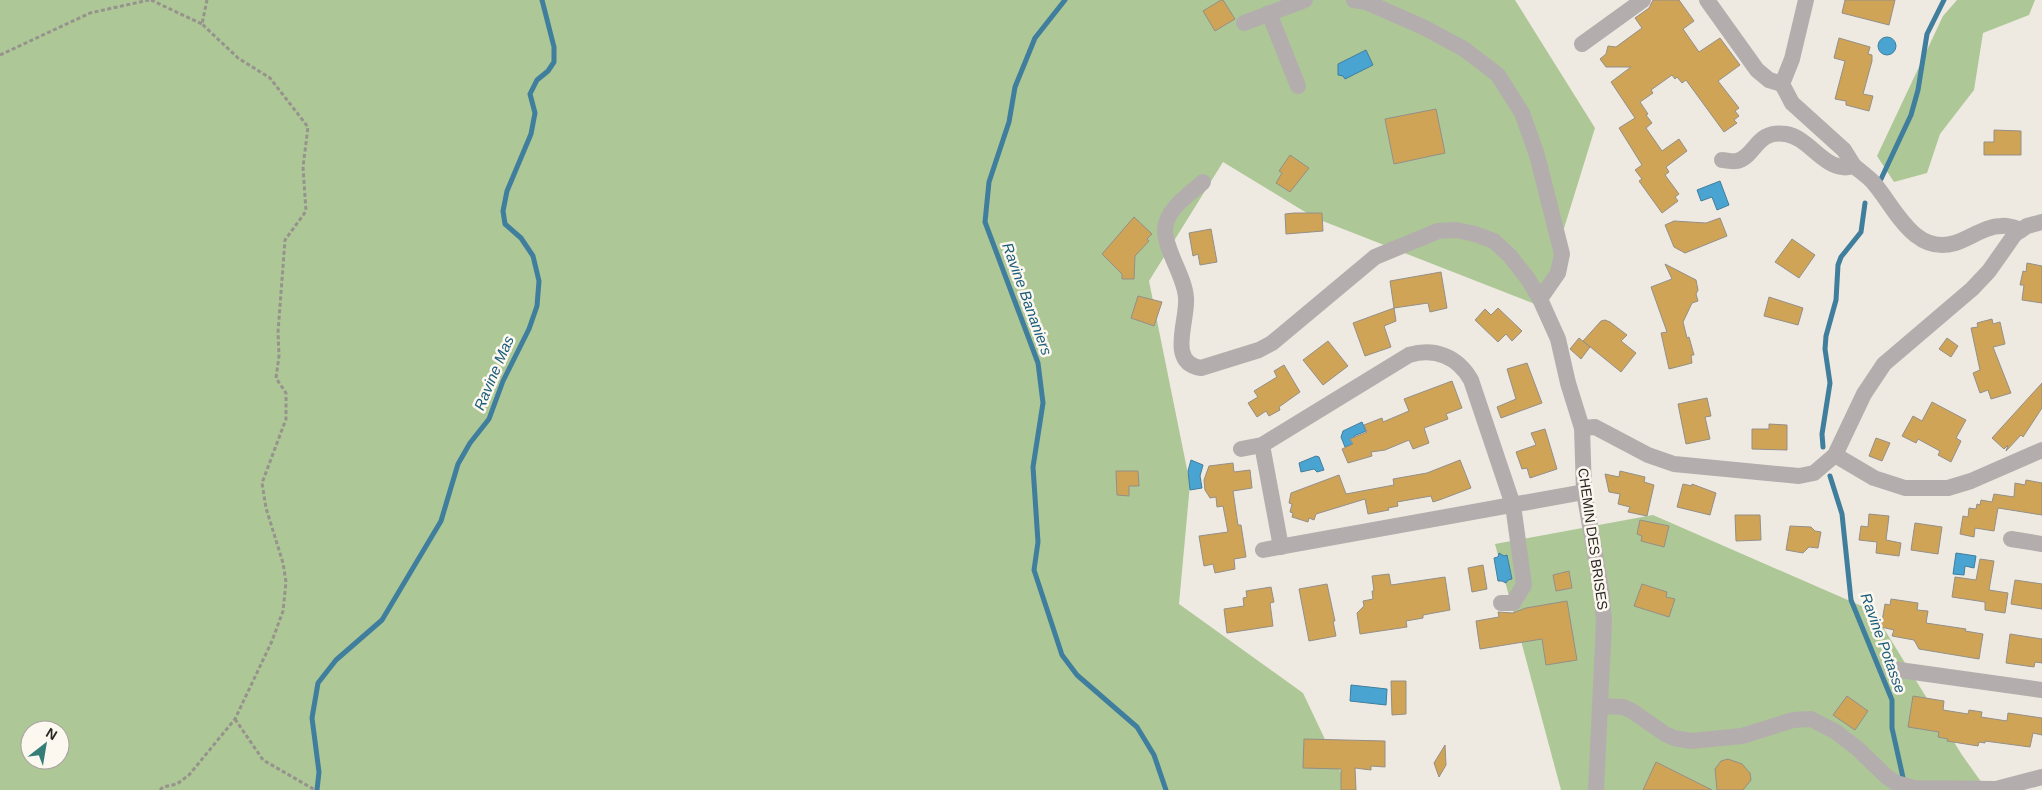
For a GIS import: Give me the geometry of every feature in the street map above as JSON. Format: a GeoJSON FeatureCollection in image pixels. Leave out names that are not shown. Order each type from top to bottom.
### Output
{"type":"FeatureCollection","features":[{"type":"Feature","properties":{"kind":"street"},"geometry":{"type":"LineString","coordinates":[[1244,24],[1306,0]]}},
{"type":"Feature","properties":{"kind":"street"},"geometry":{"type":"LineString","coordinates":[[1354,0],[1366,2],[1422,27],[1464,49],[1498,75],[1522,113],[1536,155],[1562,254],[1558,273],[1540,299]]}},
{"type":"Feature","properties":{"kind":"street"},"geometry":{"type":"LineString","coordinates":[[1582,44],[1643,0]]}},
{"type":"Feature","properties":{"kind":"street"},"geometry":{"type":"LineString","coordinates":[[1706,0],[1757,70],[1769,80],[1782,84],[1792,103],[1844,150],[1854,166],[1872,181],[1902,223],[1915,234],[1927,241],[1940,244],[1954,244],[1988,229],[2003,225],[2021,230]]}},
{"type":"Feature","properties":{"kind":"street"},"geometry":{"type":"LineString","coordinates":[[1782,84],[1792,59],[1806,0]]}},
{"type":"Feature","properties":{"kind":"street"},"geometry":{"type":"LineString","coordinates":[[1269,14],[1298,86]]}},
{"type":"Feature","properties":{"kind":"street"},"geometry":{"type":"LineString","coordinates":[[1722,160],[1736,162],[1744,158],[1759,141],[1772,134],[1786,134],[1796,137],[1822,158],[1841,167],[1854,166]]}},
{"type":"Feature","properties":{"kind":"street","name":"CHEMIN DES BRISES"},"geometry":{"type":"LineString","coordinates":[[1204,182],[1173,209],[1165,229],[1167,242],[1184,284],[1186,299],[1180,349],[1186,361],[1192,367],[1201,368],[1258,350],[1272,343],[1375,256],[1438,231],[1456,230],[1494,241],[1510,256],[1540,299],[1558,339],[1568,383],[1582,428],[1584,492],[1601,588],[1604,621],[1596,790]]}},
{"type":"Feature","properties":{"kind":"street"},"geometry":{"type":"LineString","coordinates":[[1582,428],[1595,427],[1648,455],[1674,464],[1799,476],[1814,473],[1835,455],[1864,394],[1884,364],[1972,289],[1988,271],[2010,239],[2021,230],[2042,222]]}},
{"type":"Feature","properties":{"kind":"street"},"geometry":{"type":"LineString","coordinates":[[1241,449],[1262,445],[1400,360],[1420,352],[1446,355],[1466,370],[1472,380],[1512,506],[1524,585],[1513,602],[1500,603]]}},
{"type":"Feature","properties":{"kind":"street"},"geometry":{"type":"LineString","coordinates":[[1262,445],[1281,547]]}},
{"type":"Feature","properties":{"kind":"street"},"geometry":{"type":"LineString","coordinates":[[1835,455],[1874,478],[1905,488],[1948,488],[1971,481],[2042,450]]}},
{"type":"Feature","properties":{"kind":"street"},"geometry":{"type":"LineString","coordinates":[[1263,550],[1584,492]]}},
{"type":"Feature","properties":{"kind":"street"},"geometry":{"type":"LineString","coordinates":[[2011,539],[2042,544]]}},
{"type":"Feature","properties":{"kind":"street"},"geometry":{"type":"LineString","coordinates":[[1892,669],[2042,690]]}},
{"type":"Feature","properties":{"kind":"street"},"geometry":{"type":"LineString","coordinates":[[1600,706],[1623,707],[1632,711],[1665,734],[1674,738],[1691,741],[1742,736],[1793,720],[1811,719],[1836,732],[1858,749],[1887,778],[1896,783],[1914,788],[1996,789],[2042,777]]}},
{"type":"Feature","properties":{"kind":"path"},"geometry":{"type":"LineString","coordinates":[[0,55],[90,13],[150,0],[202,24],[238,58],[270,78],[308,127],[303,167],[306,211],[286,240],[278,332],[279,356],[276,378],[286,393],[286,420],[262,483],[266,508],[283,563],[286,582],[283,611],[272,641],[235,719],[189,775],[177,784],[160,790]]}},
{"type":"Feature","properties":{"kind":"path"},"geometry":{"type":"LineString","coordinates":[[202,24],[207,0]]}},
{"type":"Feature","properties":{"kind":"path"},"geometry":{"type":"LineString","coordinates":[[235,719],[263,760],[315,790]]}},
{"type":"Feature","properties":{"kind":"green space"},"geometry":{"type":"Polygon","coordinates":[[[0,0],[1515,0],[1595,128],[1540,306],[1315,218],[1223,162],[1149,281],[1190,484],[1179,604],[1303,693],[1349,790],[0,790],[0,0]]]}},
{"type":"Feature","properties":{"kind":"green space"},"geometry":{"type":"Polygon","coordinates":[[[1957,0],[2035,0],[2029,15],[1983,33],[1974,90],[1940,134],[1927,173],[1894,182],[1877,156],[1943,16],[1957,0]]]}},
{"type":"Feature","properties":{"kind":"green space"},"geometry":{"type":"Polygon","coordinates":[[[1653,515],[1873,611],[1962,755],[1987,790],[1561,790],[1495,544],[1653,515]]]}},
{"type":"Feature","properties":{"kind":"water"},"geometry":{"type":"Polygon","coordinates":[[[1883,37],[1891,37],[1896,42],[1894,53],[1883,55],[1878,50],[1878,42],[1883,37]]]}},
{"type":"Feature","properties":{"kind":"water"},"geometry":{"type":"Polygon","coordinates":[[[1366,50],[1373,65],[1345,79],[1343,76],[1338,75],[1338,64],[1366,50]]]}},
{"type":"Feature","properties":{"kind":"water"},"geometry":{"type":"Polygon","coordinates":[[[1720,181],[1729,205],[1717,210],[1712,197],[1701,201],[1697,190],[1720,181]]]}},
{"type":"Feature","properties":{"kind":"water"},"geometry":{"type":"Polygon","coordinates":[[[1362,422],[1366,431],[1354,436],[1355,443],[1345,447],[1341,437],[1343,431],[1362,422]]]}},
{"type":"Feature","properties":{"kind":"water"},"geometry":{"type":"Polygon","coordinates":[[[1316,456],[1319,457],[1324,470],[1317,472],[1314,469],[1301,472],[1299,463],[1316,456]]]}},
{"type":"Feature","properties":{"kind":"water"},"geometry":{"type":"Polygon","coordinates":[[[1191,460],[1203,465],[1200,476],[1202,488],[1190,490],[1188,471],[1191,460]]]}},
{"type":"Feature","properties":{"kind":"water"},"geometry":{"type":"Polygon","coordinates":[[[1499,553],[1504,556],[1507,555],[1512,579],[1506,583],[1498,581],[1494,558],[1498,557],[1499,553]]]}},
{"type":"Feature","properties":{"kind":"water"},"geometry":{"type":"Polygon","coordinates":[[[1956,553],[1976,556],[1974,568],[1965,566],[1964,575],[1953,574],[1956,553]]]}},
{"type":"Feature","properties":{"kind":"water"},"geometry":{"type":"Polygon","coordinates":[[[1351,685],[1387,689],[1386,705],[1350,701],[1351,685]]]}},
{"type":"Feature","properties":{"kind":"building"},"geometry":{"type":"Polygon","coordinates":[[[1223,0],[1235,19],[1215,31],[1203,11],[1223,0]]]}},
{"type":"Feature","properties":{"kind":"building"},"geometry":{"type":"Polygon","coordinates":[[[1653,0],[1679,0],[1694,21],[1683,29],[1699,52],[1720,38],[1740,65],[1718,81],[1739,108],[1735,111],[1739,116],[1734,120],[1737,123],[1724,132],[1686,80],[1682,83],[1677,77],[1675,79],[1672,75],[1651,90],[1653,93],[1640,102],[1652,123],[1646,128],[1662,151],[1679,139],[1687,151],[1666,167],[1669,172],[1665,175],[1679,194],[1675,197],[1678,201],[1662,213],[1639,181],[1642,179],[1635,170],[1642,165],[1619,128],[1635,118],[1611,82],[1631,67],[1606,67],[1600,59],[1606,54],[1608,46],[1616,47],[1642,28],[1635,18],[1649,8],[1653,0]]]}},
{"type":"Feature","properties":{"kind":"building"},"geometry":{"type":"Polygon","coordinates":[[[1845,0],[1895,0],[1889,25],[1842,13],[1845,0]]]}},
{"type":"Feature","properties":{"kind":"building"},"geometry":{"type":"Polygon","coordinates":[[[1839,38],[1870,47],[1868,54],[1872,55],[1872,61],[1863,94],[1873,96],[1869,111],[1846,105],[1846,101],[1835,99],[1845,61],[1834,58],[1839,38]]]}},
{"type":"Feature","properties":{"kind":"building"},"geometry":{"type":"Polygon","coordinates":[[[1436,109],[1445,153],[1394,164],[1385,119],[1436,109]]]}},
{"type":"Feature","properties":{"kind":"building"},"geometry":{"type":"Polygon","coordinates":[[[1994,130],[2021,131],[2021,155],[1984,155],[1984,142],[1994,142],[1994,130]]]}},
{"type":"Feature","properties":{"kind":"building"},"geometry":{"type":"Polygon","coordinates":[[[1290,155],[1309,168],[1290,192],[1276,183],[1282,173],[1279,171],[1290,155]]]}},
{"type":"Feature","properties":{"kind":"building"},"geometry":{"type":"Polygon","coordinates":[[[1322,213],[1323,231],[1286,234],[1285,214],[1322,213]]]}},
{"type":"Feature","properties":{"kind":"building"},"geometry":{"type":"Polygon","coordinates":[[[1134,217],[1152,234],[1147,239],[1149,241],[1135,256],[1134,279],[1122,279],[1122,274],[1102,254],[1134,217]]]}},
{"type":"Feature","properties":{"kind":"building"},"geometry":{"type":"Polygon","coordinates":[[[1720,218],[1727,236],[1685,253],[1674,247],[1665,225],[1674,221],[1706,223],[1720,218]]]}},
{"type":"Feature","properties":{"kind":"building"},"geometry":{"type":"Polygon","coordinates":[[[1211,229],[1217,262],[1200,265],[1198,254],[1193,256],[1189,233],[1211,229]]]}},
{"type":"Feature","properties":{"kind":"building"},"geometry":{"type":"Polygon","coordinates":[[[1792,239],[1815,255],[1799,278],[1775,262],[1792,239]]]}},
{"type":"Feature","properties":{"kind":"building"},"geometry":{"type":"Polygon","coordinates":[[[2027,263],[2042,266],[2042,303],[2022,300],[2024,285],[2020,285],[2023,271],[2026,272],[2027,263]]]}},
{"type":"Feature","properties":{"kind":"building"},"geometry":{"type":"Polygon","coordinates":[[[1665,264],[1696,280],[1698,290],[1696,294],[1698,301],[1692,303],[1683,322],[1694,355],[1691,355],[1692,363],[1669,369],[1661,333],[1667,332],[1651,287],[1672,279],[1665,264]]]}},
{"type":"Feature","properties":{"kind":"building"},"geometry":{"type":"Polygon","coordinates":[[[1441,272],[1447,308],[1430,312],[1428,303],[1394,308],[1390,281],[1441,272]]]}},
{"type":"Feature","properties":{"kind":"building"},"geometry":{"type":"Polygon","coordinates":[[[1138,296],[1162,302],[1154,326],[1131,318],[1138,296]]]}},
{"type":"Feature","properties":{"kind":"building"},"geometry":{"type":"Polygon","coordinates":[[[1769,297],[1803,308],[1798,325],[1764,316],[1769,297]]]}},
{"type":"Feature","properties":{"kind":"building"},"geometry":{"type":"Polygon","coordinates":[[[1394,308],[1396,321],[1384,326],[1391,347],[1365,356],[1353,323],[1394,308]]]}},
{"type":"Feature","properties":{"kind":"building"},"geometry":{"type":"Polygon","coordinates":[[[1498,308],[1522,331],[1512,341],[1506,334],[1498,342],[1475,320],[1485,309],[1491,315],[1498,308]]]}},
{"type":"Feature","properties":{"kind":"building"},"geometry":{"type":"Polygon","coordinates":[[[1992,319],[1993,324],[2000,322],[2005,344],[1993,347],[2011,393],[1991,399],[1988,390],[1980,393],[1973,373],[1980,370],[1971,328],[1978,327],[1977,323],[1992,319]]]}},
{"type":"Feature","properties":{"kind":"building"},"geometry":{"type":"Polygon","coordinates":[[[1605,320],[1627,335],[1621,341],[1636,353],[1621,372],[1583,341],[1601,321],[1605,320]]]}},
{"type":"Feature","properties":{"kind":"building"},"geometry":{"type":"Polygon","coordinates":[[[1579,338],[1590,347],[1581,359],[1570,349],[1579,338]]]}},
{"type":"Feature","properties":{"kind":"building"},"geometry":{"type":"Polygon","coordinates":[[[1947,338],[1958,346],[1951,357],[1939,349],[1947,338]]]}},
{"type":"Feature","properties":{"kind":"building"},"geometry":{"type":"Polygon","coordinates":[[[1328,341],[1348,366],[1323,385],[1303,360],[1328,341]]]}},
{"type":"Feature","properties":{"kind":"building"},"geometry":{"type":"Polygon","coordinates":[[[1527,363],[1542,403],[1501,418],[1497,407],[1516,399],[1507,369],[1527,363]]]}},
{"type":"Feature","properties":{"kind":"building"},"geometry":{"type":"Polygon","coordinates":[[[1284,365],[1300,392],[1279,407],[1280,410],[1269,416],[1266,411],[1257,417],[1248,403],[1258,397],[1254,391],[1277,377],[1274,371],[1284,365]]]}},
{"type":"Feature","properties":{"kind":"building"},"geometry":{"type":"Polygon","coordinates":[[[1452,381],[1462,408],[1446,414],[1448,419],[1424,428],[1429,443],[1413,449],[1409,440],[1385,450],[1371,452],[1372,456],[1348,463],[1342,449],[1353,444],[1350,439],[1367,432],[1364,425],[1382,418],[1383,422],[1409,411],[1404,399],[1452,381]]]}},
{"type":"Feature","properties":{"kind":"building"},"geometry":{"type":"Polygon","coordinates":[[[2042,383],[2042,408],[2023,437],[2021,435],[2006,451],[2008,445],[2004,449],[1992,438],[2042,383]]]}},
{"type":"Feature","properties":{"kind":"building"},"geometry":{"type":"Polygon","coordinates":[[[1707,398],[1711,416],[1705,417],[1710,439],[1686,444],[1678,404],[1707,398]]]}},
{"type":"Feature","properties":{"kind":"building"},"geometry":{"type":"Polygon","coordinates":[[[1932,402],[1966,420],[1956,438],[1961,441],[1951,462],[1938,455],[1940,451],[1918,439],[1916,443],[1902,436],[1913,416],[1922,421],[1932,402]]]}},
{"type":"Feature","properties":{"kind":"building"},"geometry":{"type":"Polygon","coordinates":[[[1769,424],[1787,425],[1787,450],[1752,449],[1752,429],[1769,429],[1769,424]]]}},
{"type":"Feature","properties":{"kind":"building"},"geometry":{"type":"Polygon","coordinates":[[[1545,429],[1557,469],[1530,478],[1527,468],[1522,469],[1516,452],[1536,445],[1531,433],[1545,429]]]}},
{"type":"Feature","properties":{"kind":"building"},"geometry":{"type":"Polygon","coordinates":[[[1876,438],[1890,443],[1882,461],[1869,456],[1876,438]]]}},
{"type":"Feature","properties":{"kind":"building"},"geometry":{"type":"Polygon","coordinates":[[[1460,460],[1471,488],[1433,502],[1431,496],[1397,502],[1398,506],[1388,508],[1389,510],[1368,514],[1365,499],[1316,514],[1314,520],[1309,518],[1308,522],[1292,517],[1293,513],[1290,512],[1292,504],[1289,503],[1291,493],[1339,475],[1346,494],[1394,485],[1393,479],[1427,473],[1460,460]]]}},
{"type":"Feature","properties":{"kind":"building"},"geometry":{"type":"Polygon","coordinates":[[[1233,463],[1234,472],[1250,470],[1252,488],[1233,491],[1238,525],[1241,525],[1246,557],[1234,559],[1235,569],[1215,573],[1213,564],[1204,566],[1199,536],[1228,532],[1223,506],[1217,507],[1216,497],[1210,498],[1205,490],[1204,480],[1209,466],[1233,463]]]}},
{"type":"Feature","properties":{"kind":"building"},"geometry":{"type":"Polygon","coordinates":[[[1116,471],[1138,471],[1139,486],[1129,486],[1129,496],[1117,495],[1116,471]]]}},
{"type":"Feature","properties":{"kind":"building"},"geometry":{"type":"Polygon","coordinates":[[[1620,471],[1645,477],[1644,482],[1654,485],[1647,516],[1628,512],[1630,507],[1618,504],[1620,494],[1609,492],[1605,474],[1619,477],[1620,471]]]}},
{"type":"Feature","properties":{"kind":"building"},"geometry":{"type":"Polygon","coordinates":[[[2026,480],[2042,483],[2042,515],[1998,508],[1994,531],[1975,528],[1974,537],[1960,534],[1963,516],[1968,517],[1969,508],[1976,509],[1977,504],[1980,505],[1981,500],[1992,502],[1994,494],[2014,497],[2015,483],[2025,485],[2026,480]]]}},
{"type":"Feature","properties":{"kind":"building"},"geometry":{"type":"Polygon","coordinates":[[[1683,484],[1692,486],[1692,484],[1716,493],[1710,515],[1677,507],[1683,484]]]}},
{"type":"Feature","properties":{"kind":"building"},"geometry":{"type":"Polygon","coordinates":[[[1869,514],[1889,516],[1886,540],[1901,543],[1899,556],[1876,553],[1877,542],[1859,540],[1861,526],[1868,527],[1869,514]]]}},
{"type":"Feature","properties":{"kind":"building"},"geometry":{"type":"Polygon","coordinates":[[[1735,515],[1760,515],[1761,540],[1736,541],[1735,515]]]}},
{"type":"Feature","properties":{"kind":"building"},"geometry":{"type":"Polygon","coordinates":[[[1640,520],[1669,526],[1664,547],[1641,541],[1642,536],[1637,534],[1640,520]]]}},
{"type":"Feature","properties":{"kind":"building"},"geometry":{"type":"Polygon","coordinates":[[[1915,523],[1942,527],[1938,554],[1911,550],[1915,523]]]}},
{"type":"Feature","properties":{"kind":"building"},"geometry":{"type":"Polygon","coordinates":[[[1790,526],[1811,527],[1815,531],[1821,532],[1818,548],[1809,547],[1803,553],[1786,550],[1790,526]]]}},
{"type":"Feature","properties":{"kind":"building"},"geometry":{"type":"Polygon","coordinates":[[[1980,559],[1994,561],[1989,590],[2008,593],[2005,613],[1985,610],[1985,602],[1952,597],[1955,577],[1976,580],[1980,559]]]}},
{"type":"Feature","properties":{"kind":"building"},"geometry":{"type":"Polygon","coordinates":[[[1483,565],[1487,589],[1472,592],[1468,568],[1483,565]]]}},
{"type":"Feature","properties":{"kind":"building"},"geometry":{"type":"Polygon","coordinates":[[[1569,571],[1572,588],[1556,591],[1553,575],[1569,571]]]}},
{"type":"Feature","properties":{"kind":"building"},"geometry":{"type":"Polygon","coordinates":[[[1389,574],[1391,585],[1445,577],[1450,610],[1423,615],[1423,618],[1406,621],[1407,627],[1360,634],[1357,613],[1364,606],[1363,601],[1373,599],[1372,576],[1389,574]]]}},
{"type":"Feature","properties":{"kind":"building"},"geometry":{"type":"Polygon","coordinates":[[[2015,580],[2042,584],[2042,609],[2011,604],[2015,580]]]}},
{"type":"Feature","properties":{"kind":"building"},"geometry":{"type":"Polygon","coordinates":[[[1327,584],[1335,621],[1333,621],[1336,636],[1309,641],[1299,589],[1327,584]]]}},
{"type":"Feature","properties":{"kind":"building"},"geometry":{"type":"Polygon","coordinates":[[[1642,584],[1667,592],[1666,597],[1675,599],[1669,617],[1634,606],[1642,584]]]}},
{"type":"Feature","properties":{"kind":"building"},"geometry":{"type":"Polygon","coordinates":[[[1271,587],[1274,602],[1270,603],[1273,626],[1227,633],[1224,609],[1244,606],[1243,598],[1247,597],[1246,591],[1271,587]]]}},
{"type":"Feature","properties":{"kind":"building"},"geometry":{"type":"Polygon","coordinates":[[[1891,599],[1918,603],[1917,610],[1928,611],[1926,623],[1966,629],[1965,631],[1983,634],[1979,659],[1919,649],[1914,640],[1892,636],[1894,630],[1881,627],[1885,604],[1890,605],[1891,599]]]}},
{"type":"Feature","properties":{"kind":"building"},"geometry":{"type":"Polygon","coordinates":[[[1567,601],[1577,660],[1546,665],[1542,639],[1480,649],[1476,621],[1499,617],[1498,612],[1513,613],[1526,608],[1567,601]]]}},
{"type":"Feature","properties":{"kind":"building"},"geometry":{"type":"Polygon","coordinates":[[[2010,634],[2042,639],[2042,663],[2035,662],[2034,667],[2006,663],[2010,634]]]}},
{"type":"Feature","properties":{"kind":"building"},"geometry":{"type":"Polygon","coordinates":[[[1391,681],[1406,681],[1406,714],[1392,715],[1391,681]]]}},
{"type":"Feature","properties":{"kind":"building"},"geometry":{"type":"Polygon","coordinates":[[[1847,696],[1868,711],[1855,730],[1833,715],[1847,696]]]}},
{"type":"Feature","properties":{"kind":"building"},"geometry":{"type":"Polygon","coordinates":[[[1913,696],[1944,701],[1943,710],[1968,714],[1969,710],[1982,712],[1981,717],[2007,721],[2008,713],[2042,718],[2042,735],[2033,733],[2030,747],[1985,741],[1985,743],[1979,742],[1978,746],[1947,741],[1948,739],[1938,737],[1939,732],[1908,727],[1913,696]]]}},
{"type":"Feature","properties":{"kind":"building"},"geometry":{"type":"Polygon","coordinates":[[[1304,739],[1385,741],[1385,767],[1371,766],[1371,770],[1355,768],[1356,790],[1341,790],[1341,769],[1303,768],[1304,739]]]}},
{"type":"Feature","properties":{"kind":"building"},"geometry":{"type":"Polygon","coordinates":[[[1445,745],[1446,765],[1439,777],[1434,763],[1445,745]]]}},
{"type":"Feature","properties":{"kind":"building"},"geometry":{"type":"Polygon","coordinates":[[[1728,759],[1742,764],[1750,773],[1751,780],[1743,790],[1717,790],[1715,769],[1721,761],[1728,759]]]}},
{"type":"Feature","properties":{"kind":"building"},"geometry":{"type":"Polygon","coordinates":[[[1656,762],[1712,790],[1643,790],[1656,762]]]}},
{"type":"Feature","properties":{"kind":"waterway","name":"Ravine Mas"},"geometry":{"type":"LineString","coordinates":[[317,790],[319,772],[312,718],[318,683],[336,660],[382,620],[441,521],[458,464],[470,443],[489,419],[503,381],[529,329],[537,306],[539,281],[533,256],[521,238],[505,224],[503,211],[507,191],[531,134],[535,113],[530,94],[537,80],[548,71],[554,62],[554,47],[542,0]]}},
{"type":"Feature","properties":{"kind":"waterway","name":"Ravine Bananiers"},"geometry":{"type":"LineString","coordinates":[[1065,0],[1035,38],[1015,87],[1009,122],[989,182],[985,222],[1038,363],[1043,403],[1033,467],[1038,542],[1034,570],[1062,655],[1077,675],[1137,727],[1154,755],[1166,790]]}},
{"type":"Feature","properties":{"kind":"waterway","name":"Ravine Potasse"},"geometry":{"type":"LineString","coordinates":[[1881,179],[1911,115],[1918,90],[1927,34],[1944,0]]}},
{"type":"Feature","properties":{"kind":"waterway","name":"Ravine Potasse"},"geometry":{"type":"LineString","coordinates":[[1823,447],[1822,434],[1830,383],[1825,349],[1826,336],[1836,300],[1838,265],[1841,257],[1861,232],[1865,203]]}},
{"type":"Feature","properties":{"kind":"waterway","name":"Ravine Potasse"},"geometry":{"type":"LineString","coordinates":[[1830,476],[1842,514],[1851,600],[1892,700],[1892,728],[1904,782]]}}]}
